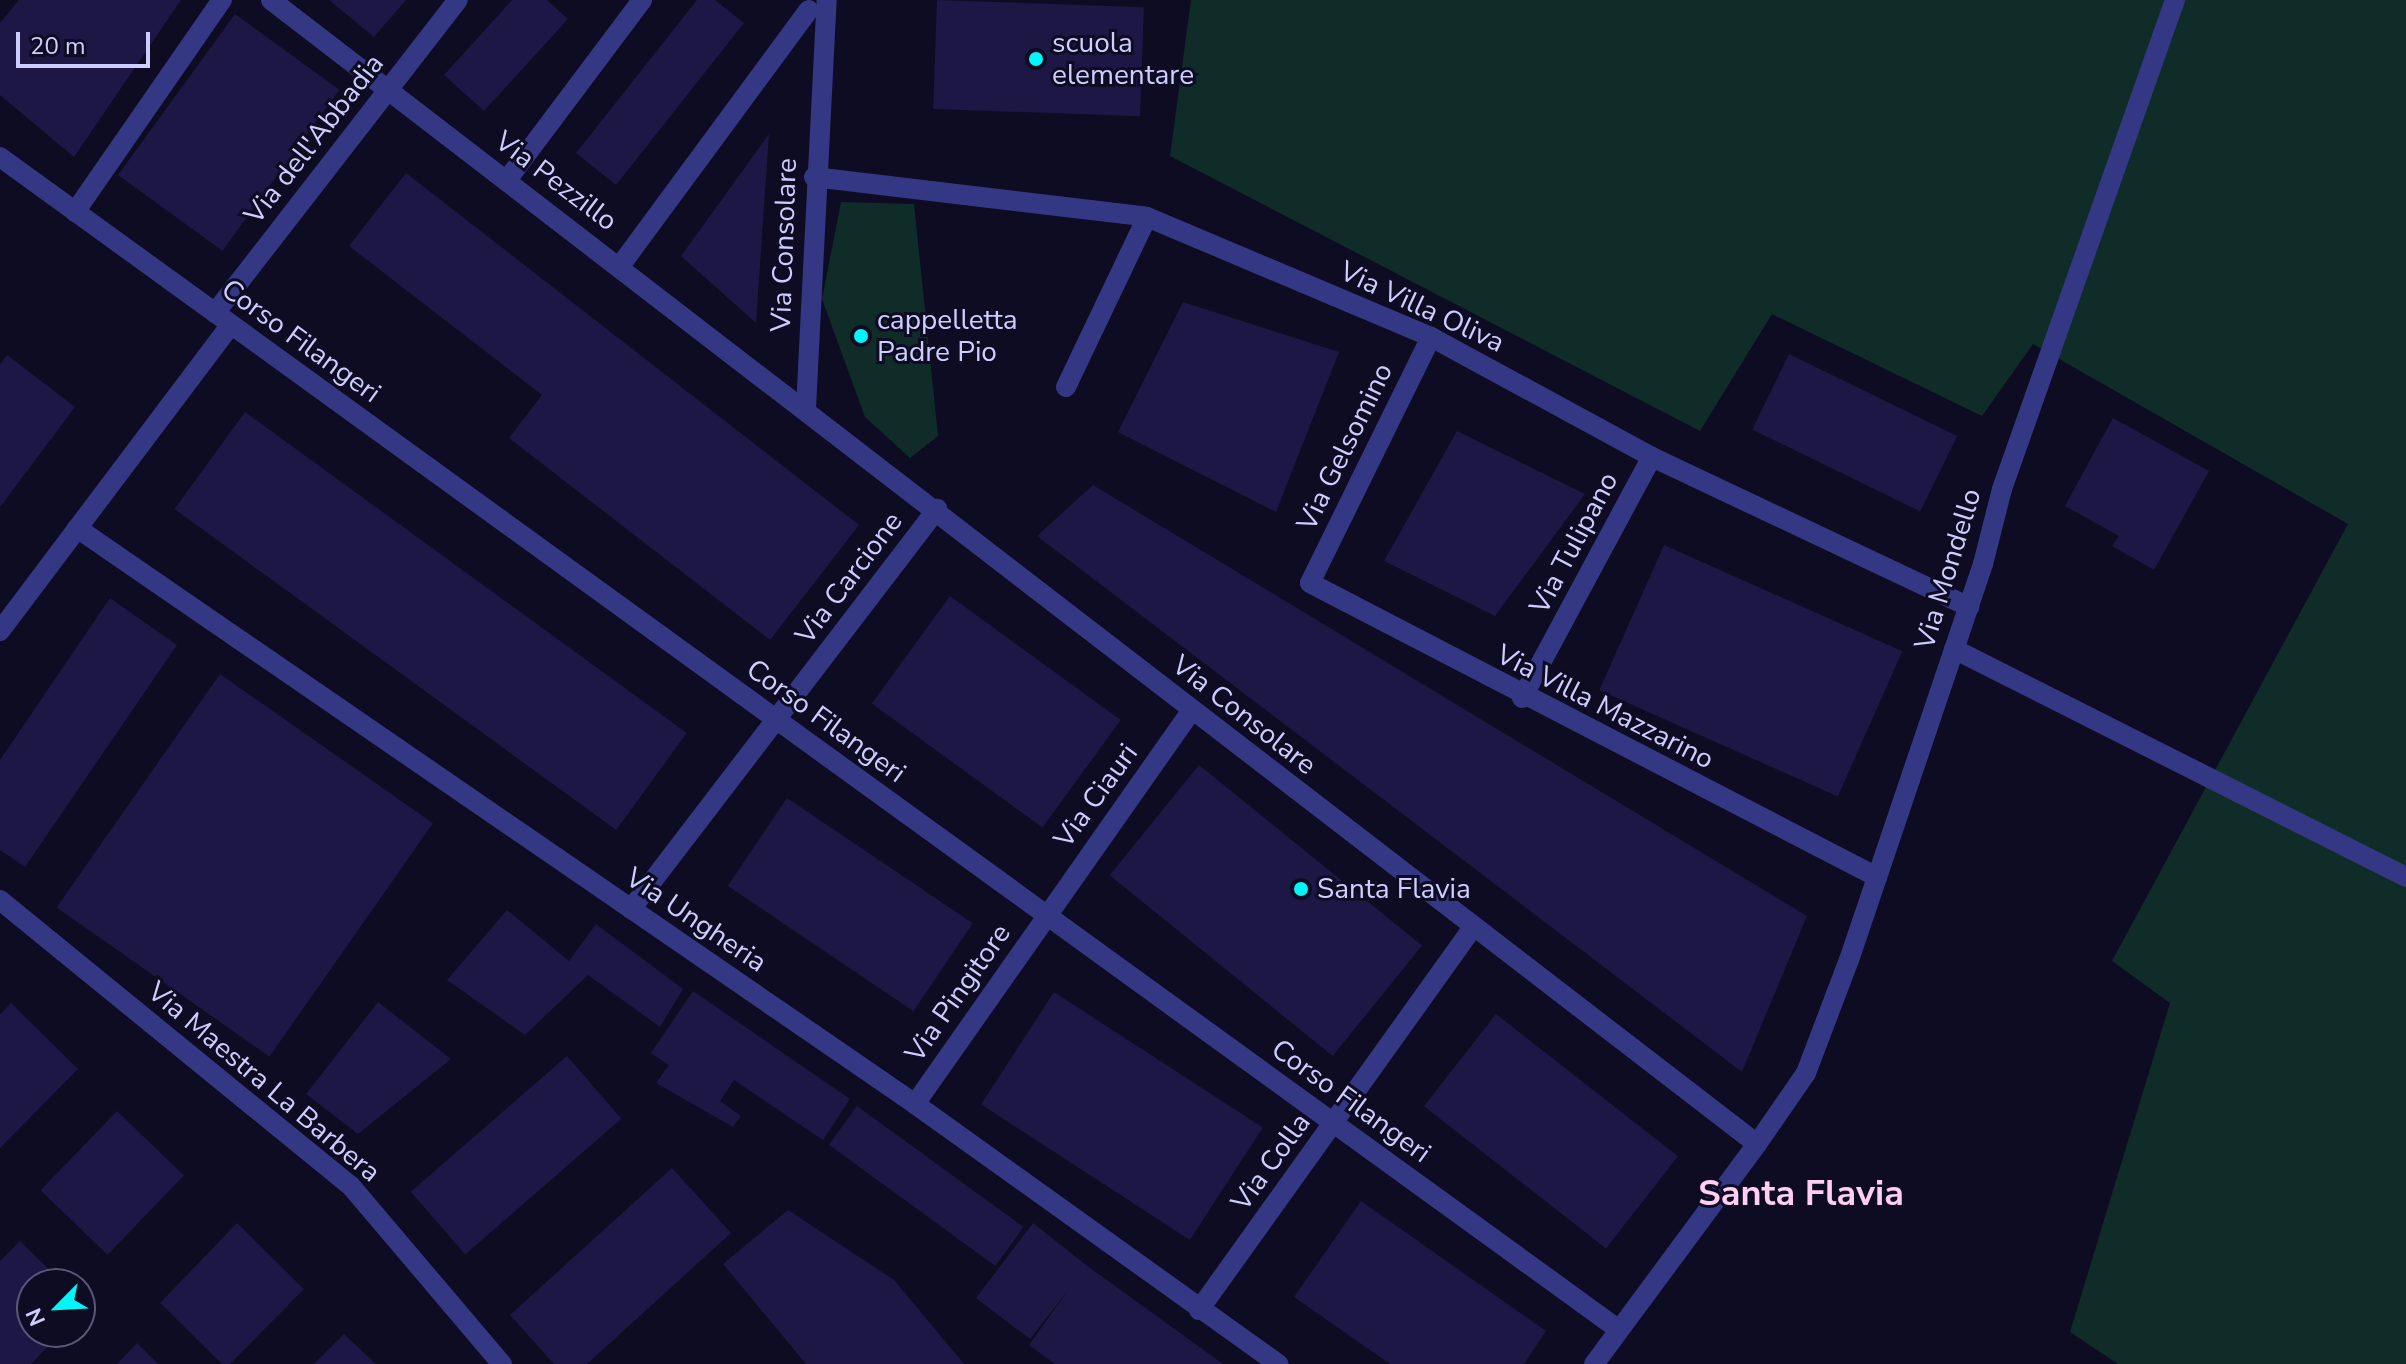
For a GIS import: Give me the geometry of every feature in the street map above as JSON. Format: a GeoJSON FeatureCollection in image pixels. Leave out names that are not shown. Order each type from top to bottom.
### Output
{"type":"FeatureCollection","features":[{"type":"Feature","properties":{"kind":"street"},"geometry":{"type":"LineString","coordinates":[[75,212],[222,0]]}},
{"type":"Feature","properties":{"kind":"street","name":"Via Pezzillo"},"geometry":{"type":"LineString","coordinates":[[271,0],[806,408]]}},
{"type":"Feature","properties":{"kind":"street","name":"Via dell'Abbadia"},"geometry":{"type":"LineString","coordinates":[[0,631],[77,528],[388,89],[458,0]]}},
{"type":"Feature","properties":{"kind":"street"},"geometry":{"type":"LineString","coordinates":[[507,180],[642,0]]}},
{"type":"Feature","properties":{"kind":"street","name":"Via Mondello"},"geometry":{"type":"LineString","coordinates":[[1757,1144],[1806,1073],[1969,607],[2002,489],[2175,0]]}},
{"type":"Feature","properties":{"kind":"street"},"geometry":{"type":"LineString","coordinates":[[620,266],[814,8]]}},
{"type":"Feature","properties":{"kind":"street","name":"Via Consolare"},"geometry":{"type":"LineString","coordinates":[[814,8],[814,177],[806,408],[1471,930],[1757,1144]]}},
{"type":"Feature","properties":{"kind":"street","name":"Corso Filangeri"},"geometry":{"type":"LineString","coordinates":[[0,157],[1619,1330]]}},
{"type":"Feature","properties":{"kind":"street","name":"Via Villa Oliva"},"geometry":{"type":"LineString","coordinates":[[814,177],[1147,217],[1431,337],[1652,457],[1969,607]]}},
{"type":"Feature","properties":{"kind":"street"},"geometry":{"type":"LineString","coordinates":[[1066,387],[1147,217]]}},
{"type":"Feature","properties":{"kind":"street","name":"Via Gelsomino"},"geometry":{"type":"LineString","coordinates":[[1310,583],[1431,337]]}},
{"type":"Feature","properties":{"kind":"street","name":"Via Tulipano"},"geometry":{"type":"LineString","coordinates":[[1522,698],[1652,457]]}},
{"type":"Feature","properties":{"kind":"street","name":"Via Carcione"},"geometry":{"type":"LineString","coordinates":[[631,909],[937,509]]}},
{"type":"Feature","properties":{"kind":"street","name":"Via Ungheria"},"geometry":{"type":"LineString","coordinates":[[77,528],[915,1104],[1278,1364]]}},
{"type":"Feature","properties":{"kind":"street","name":"Via Villa Mazzarino"},"geometry":{"type":"LineString","coordinates":[[1310,583],[1522,698],[1877,877]]}},
{"type":"Feature","properties":{"kind":"street"},"geometry":{"type":"LineString","coordinates":[[1954,649],[2406,877]]}},
{"type":"Feature","properties":{"kind":"street","name":"Via Ciauri"},"geometry":{"type":"LineString","coordinates":[[1046,914],[1192,710]]}},
{"type":"Feature","properties":{"kind":"street","name":"Via Maestra La Barbera"},"geometry":{"type":"LineString","coordinates":[[0,900],[350,1185],[502,1364]]}},
{"type":"Feature","properties":{"kind":"street","name":"Via Pingitore"},"geometry":{"type":"LineString","coordinates":[[915,1104],[1046,914]]}},
{"type":"Feature","properties":{"kind":"street","name":"Via Colla"},"geometry":{"type":"LineString","coordinates":[[1199,1310],[1471,930]]}},
{"type":"Feature","properties":{"kind":"street"},"geometry":{"type":"LineString","coordinates":[[1594,1364],[1757,1144]]}},
{"type":"Feature","properties":{"kind":"green space"},"geometry":{"type":"Polygon","coordinates":[[[1191,0],[2406,0],[2406,1364],[2118,1364],[2070,1332],[2170,1003],[2112,961],[2348,524],[2033,344],[1982,416],[1772,314],[1700,431],[1170,156],[1191,0]]]}},
{"type":"Feature","properties":{"kind":"green space"},"geometry":{"type":"Polygon","coordinates":[[[841,202],[914,204],[938,436],[910,458],[865,417],[822,299],[841,202]]]}},
{"type":"Feature","properties":{"kind":"building"},"geometry":{"type":"Polygon","coordinates":[[[19,0],[181,0],[74,157],[0,95],[0,23],[19,0]]]}},
{"type":"Feature","properties":{"kind":"building"},"geometry":{"type":"Polygon","coordinates":[[[329,0],[406,0],[374,37],[329,0]]]}},
{"type":"Feature","properties":{"kind":"building"},"geometry":{"type":"Polygon","coordinates":[[[512,0],[547,0],[568,19],[484,111],[444,75],[512,0]]]}},
{"type":"Feature","properties":{"kind":"building"},"geometry":{"type":"Polygon","coordinates":[[[697,0],[715,0],[744,23],[616,185],[576,153],[697,0]]]}},
{"type":"Feature","properties":{"kind":"building","name":"scuola elementare"},"geometry":{"type":"Polygon","coordinates":[[[937,0],[1144,7],[1140,116],[933,109],[937,0]]]}},
{"type":"Feature","properties":{"kind":"building"},"geometry":{"type":"Polygon","coordinates":[[[235,14],[339,90],[222,251],[118,175],[235,14]]]}},
{"type":"Feature","properties":{"kind":"building"},"geometry":{"type":"Polygon","coordinates":[[[769,134],[756,323],[681,256],[769,134]]]}},
{"type":"Feature","properties":{"kind":"building"},"geometry":{"type":"Polygon","coordinates":[[[406,173],[859,525],[770,640],[509,438],[542,395],[349,246],[406,173]]]}},
{"type":"Feature","properties":{"kind":"building"},"geometry":{"type":"Polygon","coordinates":[[[1183,302],[1339,352],[1276,512],[1118,432],[1183,302]]]}},
{"type":"Feature","properties":{"kind":"building"},"geometry":{"type":"Polygon","coordinates":[[[1789,354],[1957,436],[1920,511],[1752,429],[1789,354]]]}},
{"type":"Feature","properties":{"kind":"building"},"geometry":{"type":"Polygon","coordinates":[[[7,355],[75,407],[0,507],[0,364],[7,355]]]}},
{"type":"Feature","properties":{"kind":"building"},"geometry":{"type":"Polygon","coordinates":[[[245,412],[687,733],[616,830],[174,509],[245,412]]]}},
{"type":"Feature","properties":{"kind":"building"},"geometry":{"type":"Polygon","coordinates":[[[2113,418],[2209,471],[2154,570],[2112,546],[2119,536],[2065,506],[2113,418]]]}},
{"type":"Feature","properties":{"kind":"building"},"geometry":{"type":"Polygon","coordinates":[[[1457,431],[1585,494],[1495,616],[1384,561],[1457,431]]]}},
{"type":"Feature","properties":{"kind":"building"},"geometry":{"type":"Polygon","coordinates":[[[1093,485],[1807,916],[1742,1072],[1037,536],[1093,485]]]}},
{"type":"Feature","properties":{"kind":"building"},"geometry":{"type":"Polygon","coordinates":[[[1664,545],[1902,651],[1838,796],[1599,690],[1664,545]]]}},
{"type":"Feature","properties":{"kind":"building"},"geometry":{"type":"Polygon","coordinates":[[[950,596],[1121,720],[1043,828],[872,704],[950,596]]]}},
{"type":"Feature","properties":{"kind":"building"},"geometry":{"type":"Polygon","coordinates":[[[110,598],[177,645],[25,867],[0,850],[0,760],[110,598]]]}},
{"type":"Feature","properties":{"kind":"building"},"geometry":{"type":"Polygon","coordinates":[[[220,674],[433,823],[270,1057],[57,907],[220,674]]]}},
{"type":"Feature","properties":{"kind":"building"},"geometry":{"type":"Polygon","coordinates":[[[1199,765],[1422,946],[1333,1056],[1110,875],[1199,765]]]}},
{"type":"Feature","properties":{"kind":"building"},"geometry":{"type":"Polygon","coordinates":[[[787,798],[973,923],[913,1011],[728,886],[787,798]]]}},
{"type":"Feature","properties":{"kind":"building"},"geometry":{"type":"Polygon","coordinates":[[[507,910],[569,961],[596,924],[683,989],[660,1027],[588,975],[525,1035],[447,980],[507,910]]]}},
{"type":"Feature","properties":{"kind":"building"},"geometry":{"type":"Polygon","coordinates":[[[693,991],[850,1099],[823,1140],[734,1080],[720,1101],[741,1116],[733,1127],[656,1083],[669,1065],[651,1053],[693,991]]]}},
{"type":"Feature","properties":{"kind":"building"},"geometry":{"type":"Polygon","coordinates":[[[1054,992],[1263,1128],[1190,1240],[981,1104],[1054,992]]]}},
{"type":"Feature","properties":{"kind":"building"},"geometry":{"type":"Polygon","coordinates":[[[378,1002],[451,1059],[358,1134],[306,1094],[378,1002]]]}},
{"type":"Feature","properties":{"kind":"building"},"geometry":{"type":"Polygon","coordinates":[[[11,1003],[78,1069],[0,1148],[0,1015],[11,1003]]]}},
{"type":"Feature","properties":{"kind":"building"},"geometry":{"type":"Polygon","coordinates":[[[1496,1014],[1678,1156],[1606,1248],[1424,1106],[1496,1014]]]}},
{"type":"Feature","properties":{"kind":"building"},"geometry":{"type":"Polygon","coordinates":[[[567,1056],[621,1119],[465,1254],[411,1192],[567,1056]]]}},
{"type":"Feature","properties":{"kind":"building"},"geometry":{"type":"Polygon","coordinates":[[[857,1106],[1024,1227],[995,1266],[829,1145],[857,1106]]]}},
{"type":"Feature","properties":{"kind":"building"},"geometry":{"type":"Polygon","coordinates":[[[117,1111],[184,1176],[107,1255],[41,1190],[117,1111]]]}},
{"type":"Feature","properties":{"kind":"building"},"geometry":{"type":"Polygon","coordinates":[[[672,1168],[731,1233],[587,1364],[554,1364],[510,1315],[672,1168]]]}},
{"type":"Feature","properties":{"kind":"building"},"geometry":{"type":"Polygon","coordinates":[[[1361,1201],[1546,1331],[1524,1364],[1390,1364],[1294,1297],[1361,1201]]]}},
{"type":"Feature","properties":{"kind":"building"},"geometry":{"type":"Polygon","coordinates":[[[788,1210],[894,1280],[964,1364],[806,1364],[723,1264],[788,1210]]]}},
{"type":"Feature","properties":{"kind":"building"},"geometry":{"type":"Polygon","coordinates":[[[237,1223],[304,1289],[230,1364],[222,1364],[160,1303],[237,1223]]]}},
{"type":"Feature","properties":{"kind":"building"},"geometry":{"type":"Polygon","coordinates":[[[1033,1223],[1223,1364],[1055,1364],[1029,1345],[1069,1289],[1030,1339],[976,1298],[1033,1223]]]}},
{"type":"Feature","properties":{"kind":"building"},"geometry":{"type":"Polygon","coordinates":[[[20,1241],[48,1268],[16,1268],[16,1348],[46,1348],[31,1364],[0,1364],[0,1261],[20,1241]]]}},
{"type":"Feature","properties":{"kind":"building"},"geometry":{"type":"Polygon","coordinates":[[[344,1334],[376,1364],[314,1364],[344,1334]]]}},
{"type":"Feature","properties":{"kind":"building"},"geometry":{"type":"Polygon","coordinates":[[[137,1343],[158,1364],[117,1364],[137,1343]]]}},
{"type":"Feature","properties":{"kind":"place","name":"scuola elementare"},"geometry":{"type":"Point","coordinates":[1036,59]}},
{"type":"Feature","properties":{"kind":"place","name":"cappelletta Padre Pio"},"geometry":{"type":"Point","coordinates":[861,336]}},
{"type":"Feature","properties":{"kind":"place","name":"Santa Flavia"},"geometry":{"type":"Point","coordinates":[1301,889]}},
{"type":"Feature","properties":{"kind":"district","name":"Santa Flavia"},"geometry":{"type":"Point","coordinates":[1801,1194]}}]}
